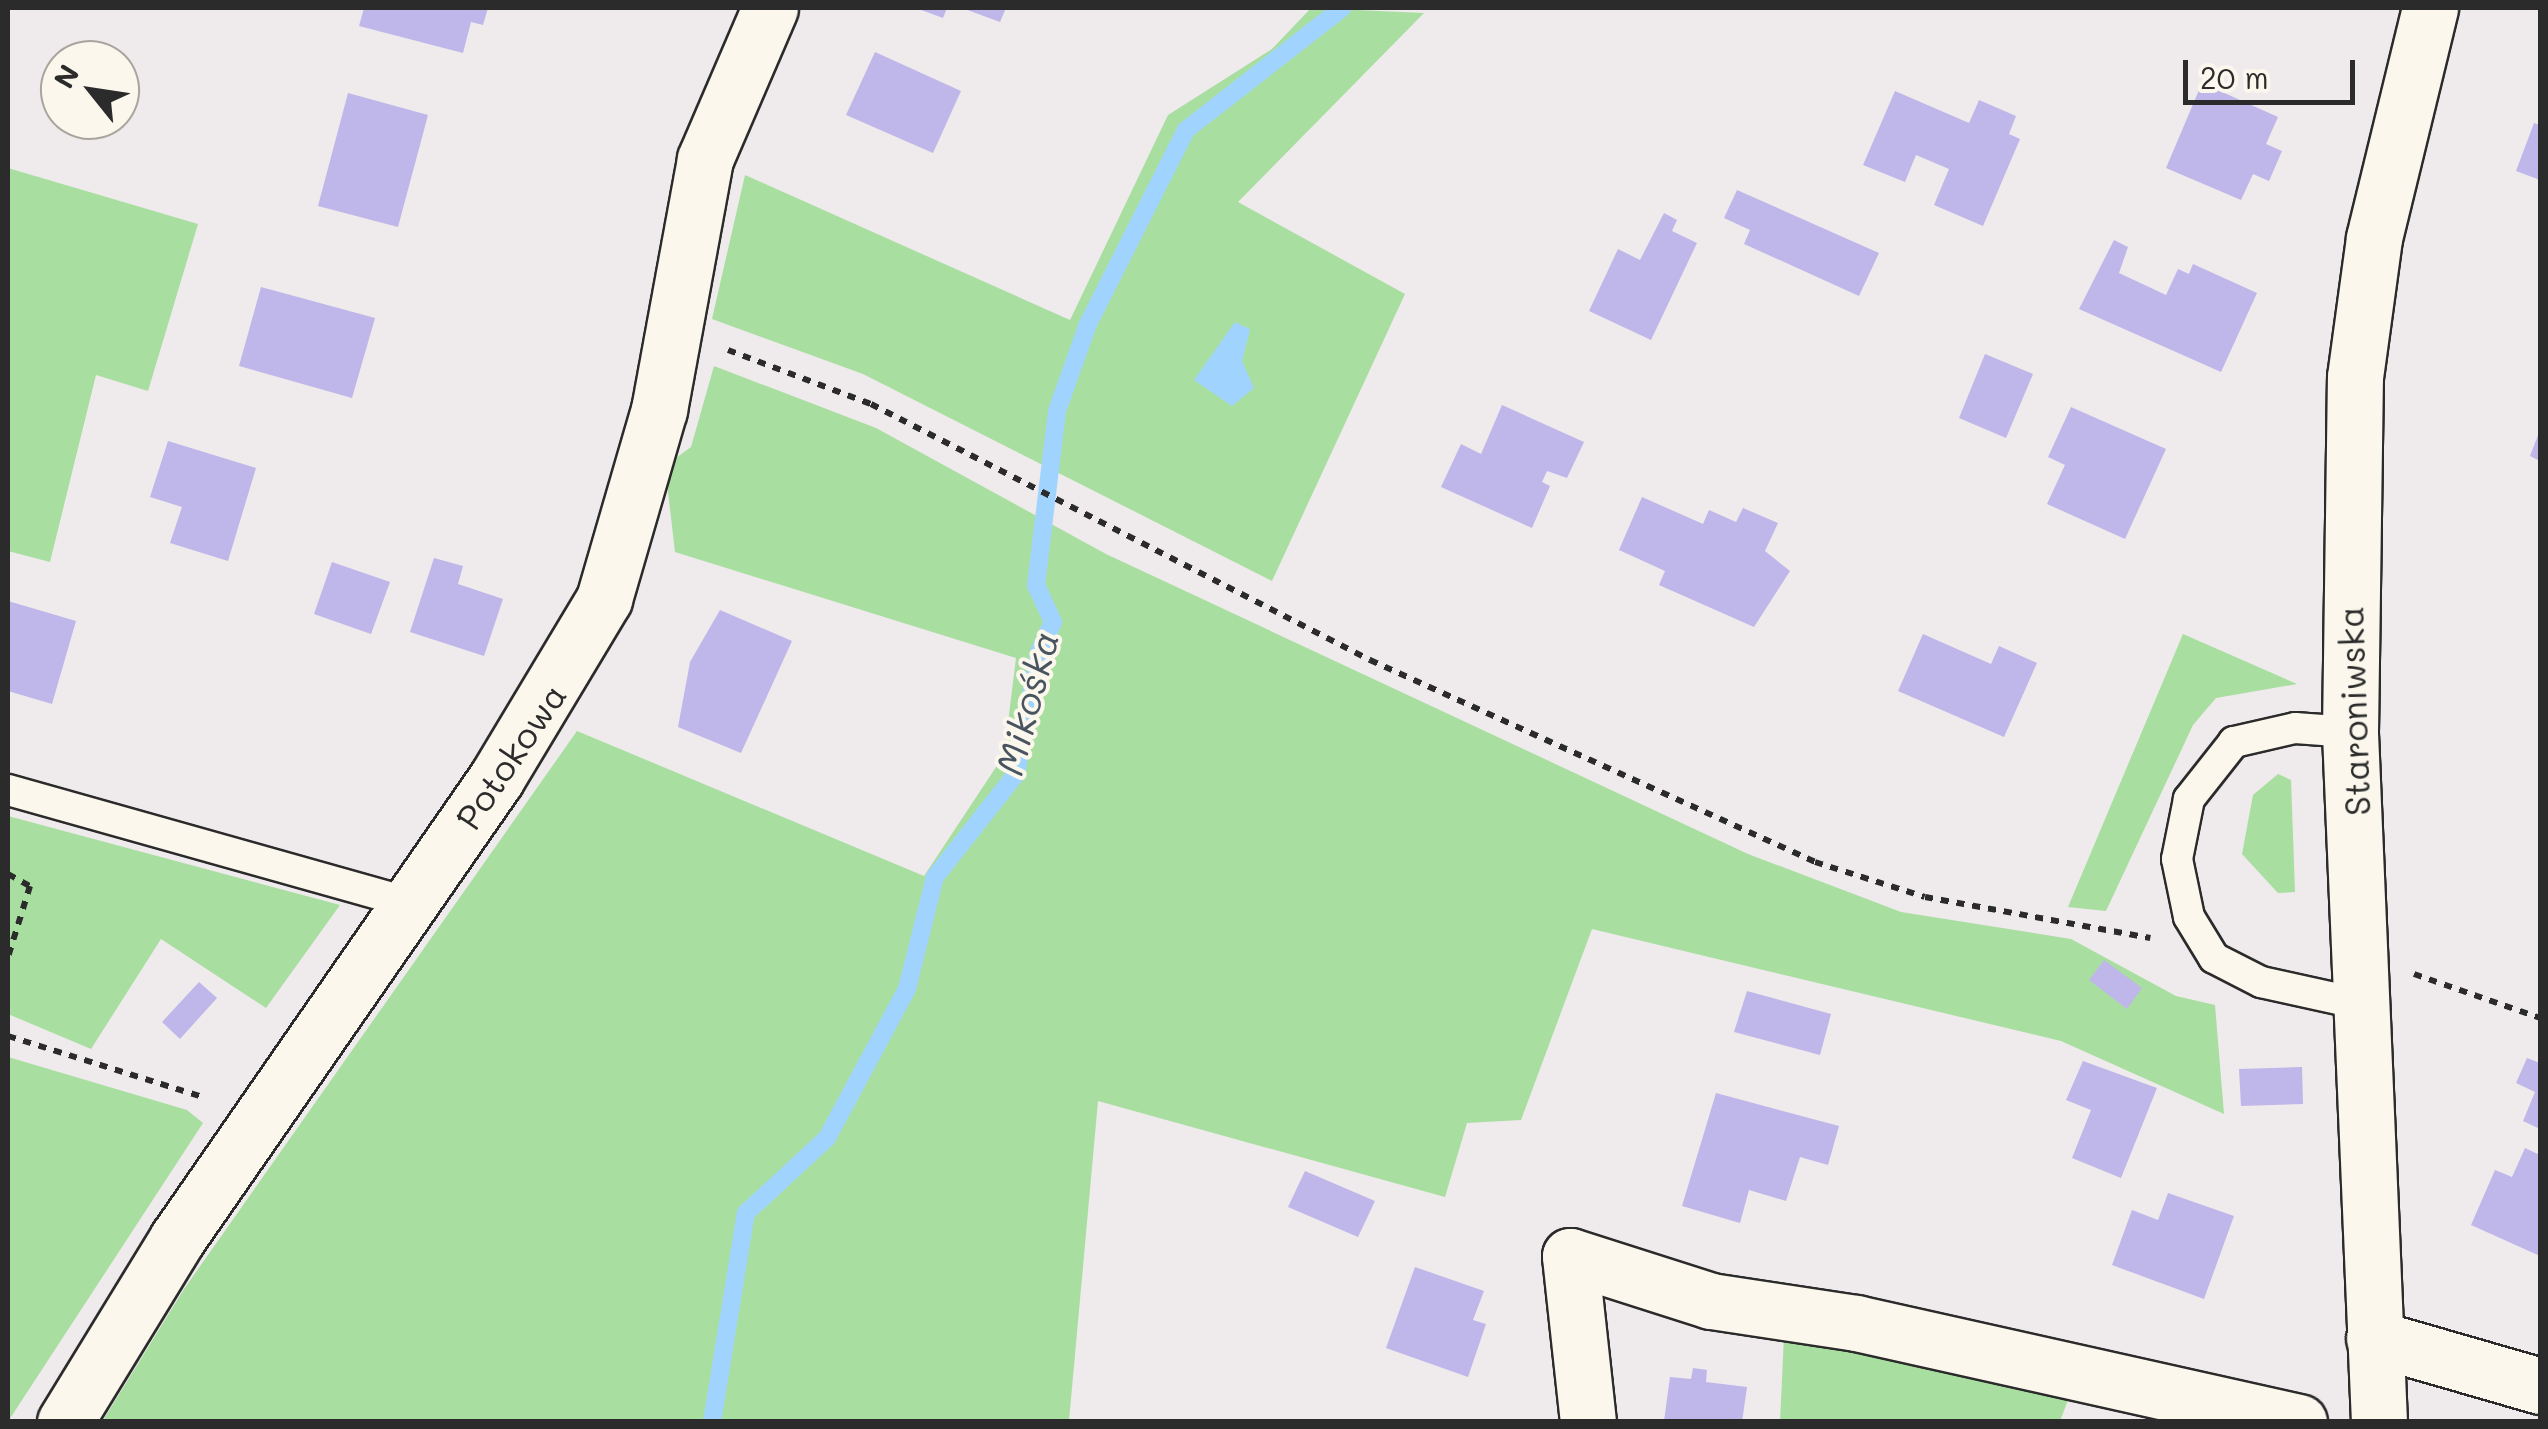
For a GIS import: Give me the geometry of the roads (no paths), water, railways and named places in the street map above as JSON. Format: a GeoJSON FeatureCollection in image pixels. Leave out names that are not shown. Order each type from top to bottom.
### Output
{"type":"FeatureCollection","features":[{"type":"Feature","properties":{"kind":"street","name":"Potokowa"},"geometry":{"type":"LineString","coordinates":[[65,1422],[264,1113],[409,903],[604,599],[660,410],[705,159],[770,8]]}},
{"type":"Feature","properties":{"kind":"street","name":"Staroniwska"},"geometry":{"type":"LineString","coordinates":[[2379,1422],[2366,1005],[2350,732],[2354,377],[2374,238],[2430,8]]}},
{"type":"Feature","properties":{"kind":"street"},"geometry":{"type":"LineString","coordinates":[[1588,1422],[1570,1256],[1711,1300],[1856,1323],[2299,1422]]}},
{"type":"Feature","properties":{"kind":"street"},"geometry":{"type":"LineString","coordinates":[[2374,1338],[2540,1386]]}},
{"type":"Feature","properties":{"kind":"lane"},"geometry":{"type":"LineString","coordinates":[[2350,732],[2295,728],[2234,742],[2190,799],[2177,859],[2189,917],[2214,958],[2261,982],[2366,1005]]}},
{"type":"Feature","properties":{"kind":"lane"},"geometry":{"type":"LineString","coordinates":[[8,790],[409,903]]}},
{"type":"Feature","properties":{"kind":"water"},"geometry":{"type":"Polygon","coordinates":[[[1235,322],[1250,329],[1242,361],[1254,388],[1232,406],[1194,380],[1235,322]]]}},
{"type":"Feature","properties":{"kind":"waterway","name":"Mikośka"},"geometry":{"type":"LineString","coordinates":[[712,1422],[746,1213],[827,1138],[907,989],[935,877],[1016,774],[1039,652],[1053,622],[1036,585],[1057,411],[1088,324],[1186,130],[1342,8]]}}]}
